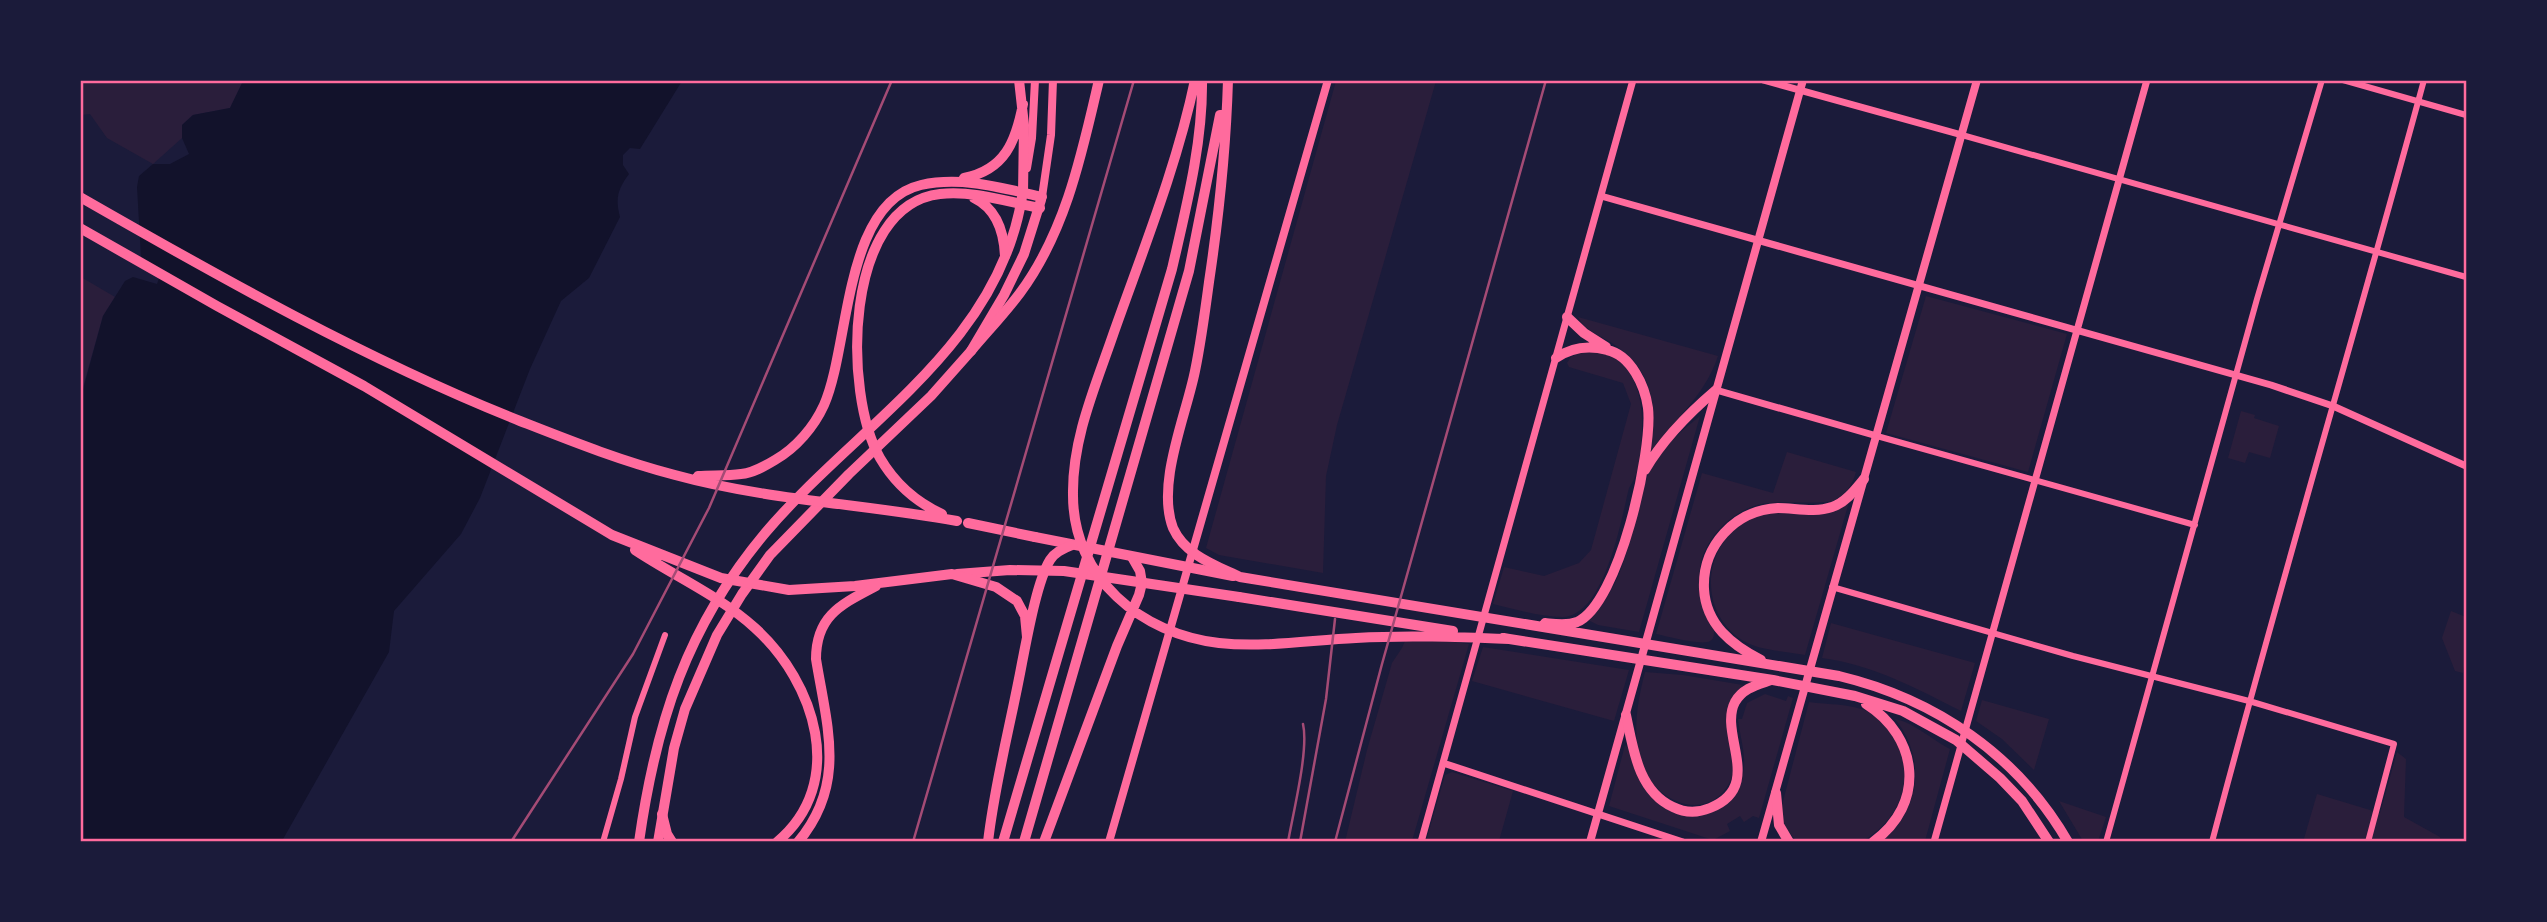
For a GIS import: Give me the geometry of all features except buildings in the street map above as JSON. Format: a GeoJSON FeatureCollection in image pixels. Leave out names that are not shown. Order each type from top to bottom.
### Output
{"type":"FeatureCollection","features":[{"type":"Feature","properties":{"kind":"highway"},"geometry":{"type":"LineString","coordinates":[[1019,80],[1023,104],[1022,199]]}},
{"type":"Feature","properties":{"kind":"highway"},"geometry":{"type":"LineString","coordinates":[[971,351],[1021,292],[1039,263],[1061,217],[1082,154],[1099,80]]}},
{"type":"Feature","properties":{"kind":"highway"},"geometry":{"type":"LineString","coordinates":[[1195,80],[1179,141],[1078,442],[1072,498],[1080,538],[1090,561],[1118,600],[1141,617],[1175,633],[1218,643],[1245,644],[1403,635],[1509,639]]}},
{"type":"Feature","properties":{"kind":"highway"},"geometry":{"type":"LineString","coordinates":[[1003,842],[1172,269],[1188,199],[1198,133],[1202,80]]}},
{"type":"Feature","properties":{"kind":"highway"},"geometry":{"type":"LineString","coordinates":[[1226,80],[1224,156],[1215,243],[1195,371],[1173,456],[1169,488],[1173,528],[1183,544],[1196,556],[1240,577],[1677,648],[1839,676],[1878,687],[1932,709],[1983,742],[2007,764],[2056,820],[2068,842]]}},
{"type":"Feature","properties":{"kind":"highway"},"geometry":{"type":"LineString","coordinates":[[1024,842],[1189,271],[1219,132],[1226,80]]}},
{"type":"Feature","properties":{"kind":"highway"},"geometry":{"type":"LineString","coordinates":[[678,476],[743,474],[782,456],[799,441],[813,425],[831,385],[845,312],[863,248],[873,225],[886,206],[918,186],[976,176],[994,165],[1007,151],[1018,132],[1023,104]]}},
{"type":"Feature","properties":{"kind":"highway"},"geometry":{"type":"LineString","coordinates":[[944,182],[981,183],[1022,199]]}},
{"type":"Feature","properties":{"kind":"highway"},"geometry":{"type":"LineString","coordinates":[[963,522],[934,510],[910,494],[890,473],[870,436],[859,392],[857,368],[858,314],[866,275],[881,239],[897,216],[917,201],[939,194],[965,194],[1041,203]]}},
{"type":"Feature","properties":{"kind":"highway"},"geometry":{"type":"LineString","coordinates":[[965,194],[982,202],[996,218],[1004,238],[1005,256]]}},
{"type":"Feature","properties":{"kind":"highway"},"geometry":{"type":"LineString","coordinates":[[80,197],[229,282],[452,394],[615,458],[678,476],[894,510],[1035,537]]}},
{"type":"Feature","properties":{"kind":"highway"},"geometry":{"type":"LineString","coordinates":[[80,228],[364,386],[739,614],[776,649],[804,696],[815,727],[818,760],[816,783],[808,804],[792,830],[777,842]]}},
{"type":"Feature","properties":{"kind":"highway"},"geometry":{"type":"LineString","coordinates":[[1514,623],[1566,624],[1576,622],[1592,609],[1615,572],[1640,482],[1648,435],[1648,407],[1641,382],[1633,370],[1612,351],[1584,333],[1567,317]]}},
{"type":"Feature","properties":{"kind":"highway"},"geometry":{"type":"LineString","coordinates":[[1556,358],[1579,347],[1590,346],[1612,351]]}},
{"type":"Feature","properties":{"kind":"highway"},"geometry":{"type":"LineString","coordinates":[[1640,482],[1653,456],[1667,439],[1716,390]]}},
{"type":"Feature","properties":{"kind":"highway"},"geometry":{"type":"LineString","coordinates":[[1774,665],[1739,648],[1718,628],[1710,615],[1704,589],[1706,564],[1711,551],[1726,531],[1745,516],[1777,508],[1833,507],[1847,498],[1864,480]]}},
{"type":"Feature","properties":{"kind":"highway"},"geometry":{"type":"LineString","coordinates":[[612,535],[721,578],[789,590],[953,574],[996,587],[1017,601],[1029,616]]}},
{"type":"Feature","properties":{"kind":"highway"},"geometry":{"type":"LineString","coordinates":[[988,842],[993,800],[1029,616],[1045,571],[1055,554],[1072,545]]}},
{"type":"Feature","properties":{"kind":"highway"},"geometry":{"type":"LineString","coordinates":[[1044,842],[1142,583],[1140,571],[1132,557]]}},
{"type":"Feature","properties":{"kind":"highway"},"geometry":{"type":"LineString","coordinates":[[798,842],[822,803],[830,779],[831,755],[816,659],[816,643],[827,617],[837,607],[882,583]]}},
{"type":"Feature","properties":{"kind":"highway"},"geometry":{"type":"LineString","coordinates":[[1240,597],[1674,664],[1855,696],[1903,711],[1956,740],[2022,801],[2049,842]]}},
{"type":"Feature","properties":{"kind":"highway"},"geometry":{"type":"LineString","coordinates":[[1626,715],[1640,769],[1648,785],[1657,796],[1677,809],[1686,812],[1703,810],[1727,796],[1736,781],[1738,762],[1731,717],[1736,701],[1748,688],[1773,680]]}},
{"type":"Feature","properties":{"kind":"highway"},"geometry":{"type":"LineString","coordinates":[[1855,696],[1876,710],[1896,731],[1903,744],[1909,768],[1908,791],[1900,814],[1873,842]]}},
{"type":"Feature","properties":{"kind":"highway"},"geometry":{"type":"LineString","coordinates":[[1776,793],[1779,825],[1789,842]]}},
{"type":"Feature","properties":{"kind":"highway"},"geometry":{"type":"LineString","coordinates":[[662,814],[671,842]]}},
{"type":"Feature","properties":{"kind":"main road"},"geometry":{"type":"LineString","coordinates":[[639,842],[646,788],[658,736],[682,670],[707,617],[766,532],[930,370],[976,312],[1005,256],[1022,199],[1032,138],[1035,80]]}},
{"type":"Feature","properties":{"kind":"main road"},"geometry":{"type":"LineString","coordinates":[[657,842],[684,709],[717,635],[742,594],[770,555],[801,521],[931,396],[971,351],[1004,295],[1024,254],[1041,203],[1051,135],[1053,80]]}},
{"type":"Feature","properties":{"kind":"main road"},"geometry":{"type":"LineString","coordinates":[[1109,842],[1328,80]]}},
{"type":"Feature","properties":{"kind":"main road"},"geometry":{"type":"LineString","coordinates":[[1590,842],[1803,80]]}},
{"type":"Feature","properties":{"kind":"main road"},"geometry":{"type":"LineString","coordinates":[[1761,842],[1977,80]]}},
{"type":"Feature","properties":{"kind":"main road"},"geometry":{"type":"LineString","coordinates":[[1035,537],[1240,577]]}},
{"type":"Feature","properties":{"kind":"main road"},"geometry":{"type":"LineString","coordinates":[[953,574],[1045,571],[1240,597]]}},
{"type":"Feature","properties":{"kind":"street"},"geometry":{"type":"LineString","coordinates":[[1421,842],[1633,80]]}},
{"type":"Feature","properties":{"kind":"street"},"geometry":{"type":"LineString","coordinates":[[1763,80],[2466,277]]}},
{"type":"Feature","properties":{"kind":"street"},"geometry":{"type":"LineString","coordinates":[[1934,842],[2147,80]]}},
{"type":"Feature","properties":{"kind":"street"},"geometry":{"type":"LineString","coordinates":[[2106,842],[2236,375],[2322,80]]}},
{"type":"Feature","properties":{"kind":"street"},"geometry":{"type":"LineString","coordinates":[[2343,80],[2466,114]]}},
{"type":"Feature","properties":{"kind":"street"},"geometry":{"type":"LineString","coordinates":[[2212,842],[2249,701],[2424,80]]}},
{"type":"Feature","properties":{"kind":"street"},"geometry":{"type":"LineString","coordinates":[[1601,196],[2271,385],[2333,407],[2466,466]]}},
{"type":"Feature","properties":{"kind":"street"},"geometry":{"type":"LineString","coordinates":[[1716,390],[2195,525]]}},
{"type":"Feature","properties":{"kind":"street"},"geometry":{"type":"LineString","coordinates":[[1832,587],[1991,634],[2249,701],[2394,744],[2368,842]]}},
{"type":"Feature","properties":{"kind":"street"},"geometry":{"type":"LineString","coordinates":[[603,842],[635,717],[666,635]]}},
{"type":"Feature","properties":{"kind":"street"},"geometry":{"type":"LineString","coordinates":[[1443,763],[1683,842]]}},
{"type":"Feature","properties":{"kind":"shaded area"},"geometry":{"type":"Polygon","coordinates":[[[81,81],[243,81],[230,108],[193,115],[182,125],[182,138],[153,164],[107,138],[90,114],[81,115],[81,81]]]}},
{"type":"Feature","properties":{"kind":"shaded area"},"geometry":{"type":"Polygon","coordinates":[[[243,81],[682,81],[640,149],[630,148],[623,155],[623,165],[629,174],[618,194],[620,217],[589,278],[561,301],[530,369],[480,498],[461,534],[394,611],[389,652],[282,841],[81,841],[82,393],[103,316],[125,281],[133,277],[157,284],[159,278],[141,257],[137,187],[139,176],[153,164],[170,164],[189,154],[182,138],[182,125],[193,115],[230,108],[243,81]]]}},
{"type":"Feature","properties":{"kind":"shaded area"},"geometry":{"type":"Polygon","coordinates":[[[1336,81],[1436,81],[1337,425],[1326,476],[1323,573],[1219,555],[1206,548],[1336,81]]]}},
{"type":"Feature","properties":{"kind":"shaded area"},"geometry":{"type":"Polygon","coordinates":[[[81,277],[115,297],[103,316],[81,394],[81,277]]]}},
{"type":"Feature","properties":{"kind":"shaded area"},"geometry":{"type":"Polygon","coordinates":[[[1926,296],[2067,334],[2028,472],[1886,433],[1926,296]]]}},
{"type":"Feature","properties":{"kind":"shaded area"},"geometry":{"type":"Polygon","coordinates":[[[1578,317],[1718,356],[1705,384],[1649,454],[1652,405],[1645,378],[1627,354],[1588,329],[1578,317]]]}},
{"type":"Feature","properties":{"kind":"shaded area"},"geometry":{"type":"Polygon","coordinates":[[[1581,352],[1605,353],[1620,362],[1635,382],[1641,407],[1639,462],[1629,488],[1609,564],[1590,600],[1578,612],[1554,617],[1493,604],[1504,567],[1544,576],[1579,563],[1591,550],[1631,404],[1623,383],[1569,367],[1567,363],[1571,357],[1581,352]]]}},
{"type":"Feature","properties":{"kind":"shaded area"},"geometry":{"type":"Polygon","coordinates":[[[2241,411],[2279,426],[2270,458],[2249,452],[2245,463],[2228,458],[2241,411]]]}},
{"type":"Feature","properties":{"kind":"shaded area"},"geometry":{"type":"Polygon","coordinates":[[[1700,416],[1639,632],[1598,625],[1588,620],[1615,583],[1652,467],[1673,439],[1700,416]]]}},
{"type":"Feature","properties":{"kind":"shaded area"},"geometry":{"type":"Polygon","coordinates":[[[1787,452],[1856,472],[1845,492],[1833,501],[1757,505],[1725,523],[1709,543],[1700,566],[1701,584],[1714,631],[1712,639],[1700,642],[1656,634],[1702,473],[1773,493],[1787,452]]]}},
{"type":"Feature","properties":{"kind":"shaded area"},"geometry":{"type":"Polygon","coordinates":[[[1849,502],[1805,655],[1749,644],[1728,628],[1713,598],[1711,582],[1719,549],[1729,535],[1743,523],[1765,514],[1849,502]]]}},
{"type":"Feature","properties":{"kind":"shaded area"},"geometry":{"type":"Polygon","coordinates":[[[2451,611],[2466,617],[2463,673],[2455,671],[2442,638],[2451,611]]]}},
{"type":"Feature","properties":{"kind":"shaded area"},"geometry":{"type":"Polygon","coordinates":[[[1831,623],[1975,663],[1961,711],[1877,672],[1822,658],[1831,623]]]}},
{"type":"Feature","properties":{"kind":"shaded area"},"geometry":{"type":"Polygon","coordinates":[[[1407,636],[1469,644],[1412,841],[1345,842],[1392,663],[1407,636]]]}},
{"type":"Feature","properties":{"kind":"shaded area"},"geometry":{"type":"Polygon","coordinates":[[[1483,647],[1629,670],[1614,721],[1472,681],[1483,647]]]}},
{"type":"Feature","properties":{"kind":"shaded area"},"geometry":{"type":"Polygon","coordinates":[[[1645,672],[1743,685],[1734,696],[1734,771],[1727,788],[1716,798],[1703,804],[1690,805],[1676,801],[1651,782],[1639,756],[1636,732],[1645,672]]]}},
{"type":"Feature","properties":{"kind":"shaded area"},"geometry":{"type":"Polygon","coordinates":[[[1765,694],[1786,701],[1788,696],[1793,698],[1759,818],[1753,816],[1744,822],[1740,816],[1727,824],[1730,831],[1713,840],[1609,806],[1625,745],[1642,786],[1659,804],[1670,811],[1695,815],[1719,808],[1737,790],[1744,771],[1738,719],[1742,719],[1747,703],[1765,694]]]}},
{"type":"Feature","properties":{"kind":"shaded area"},"geometry":{"type":"Polygon","coordinates":[[[1982,700],[2049,719],[2034,770],[2002,739],[1976,721],[1982,700]]]}},
{"type":"Feature","properties":{"kind":"shaded area"},"geometry":{"type":"Polygon","coordinates":[[[1809,702],[1865,710],[1886,726],[1896,739],[1902,754],[1904,786],[1899,802],[1878,830],[1862,840],[1847,843],[1800,841],[1795,839],[1782,821],[1781,809],[1809,702]]]}},
{"type":"Feature","properties":{"kind":"shaded area"},"geometry":{"type":"Polygon","coordinates":[[[1895,719],[1916,728],[1950,749],[1925,841],[1882,841],[1905,814],[1915,783],[1912,750],[1895,719]]]}},
{"type":"Feature","properties":{"kind":"shaded area"},"geometry":{"type":"Polygon","coordinates":[[[2397,752],[2406,759],[2404,817],[2440,837],[2440,842],[2303,842],[2317,794],[2380,813],[2397,752]]]}},
{"type":"Feature","properties":{"kind":"shaded area"},"geometry":{"type":"Polygon","coordinates":[[[1452,772],[1513,791],[1499,841],[1426,841],[1445,775],[1452,772]]]}},
{"type":"Feature","properties":{"kind":"shaded area"},"geometry":{"type":"Polygon","coordinates":[[[2059,801],[2106,817],[2098,841],[2083,841],[2059,801]]]}},
{"type":"Feature","properties":{"kind":"railway"},"geometry":{"type":"LineString","coordinates":[[511,842],[633,654],[709,508],[892,80]]}},
{"type":"Feature","properties":{"kind":"railway"},"geometry":{"type":"LineString","coordinates":[[913,842],[1134,80]]}},
{"type":"Feature","properties":{"kind":"railway"},"geometry":{"type":"LineString","coordinates":[[1335,842],[1382,664],[1546,80]]}},
{"type":"Feature","properties":{"kind":"railway"},"geometry":{"type":"LineString","coordinates":[[1300,842],[1326,699],[1335,619]]}},
{"type":"Feature","properties":{"kind":"railway"},"geometry":{"type":"LineString","coordinates":[[1288,842],[1302,765],[1303,724]]}}]}
